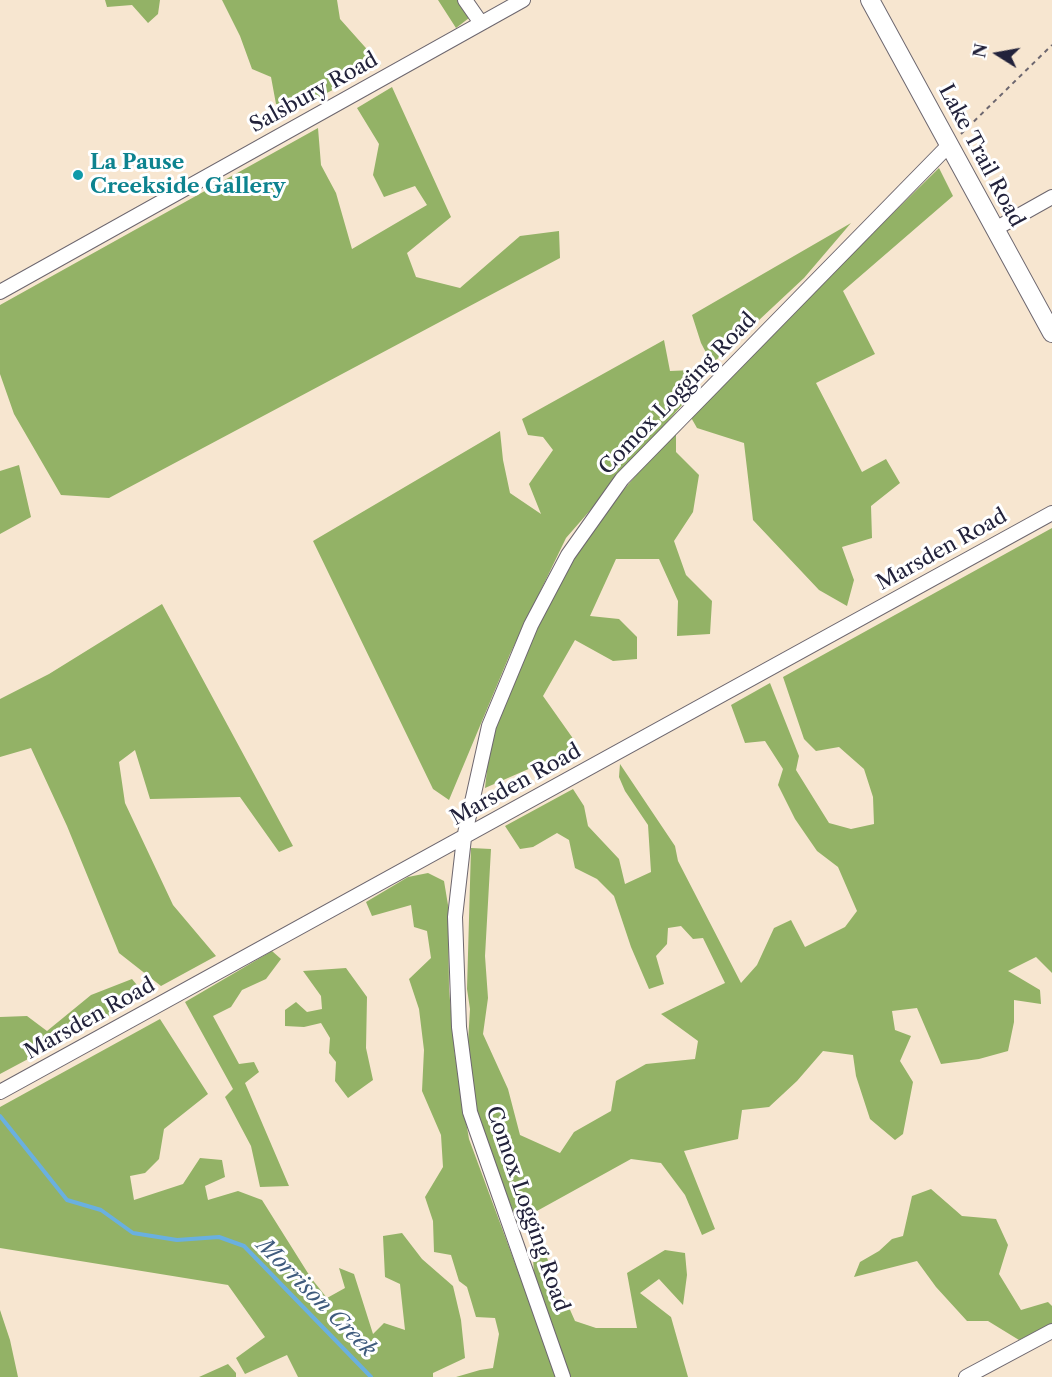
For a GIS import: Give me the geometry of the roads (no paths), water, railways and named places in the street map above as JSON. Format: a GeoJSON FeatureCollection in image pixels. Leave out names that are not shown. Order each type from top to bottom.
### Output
{"type":"FeatureCollection","features":[{"type":"Feature","properties":{"kind":"street"},"geometry":{"type":"LineString","coordinates":[[465,0],[481,23]]}},
{"type":"Feature","properties":{"kind":"street","name":"Salsbury Road"},"geometry":{"type":"LineString","coordinates":[[0,292],[523,0]]}},
{"type":"Feature","properties":{"kind":"street","name":"Lake Trail Road"},"geometry":{"type":"LineString","coordinates":[[870,0],[1052,333]]}},
{"type":"Feature","properties":{"kind":"street","name":"Comox Logging Road"},"geometry":{"type":"LineString","coordinates":[[562,1377],[470,1112],[459,1028],[455,917],[464,838],[489,726],[531,625],[568,555],[622,479],[950,144]]}},
{"type":"Feature","properties":{"kind":"street"},"geometry":{"type":"LineString","coordinates":[[995,229],[1052,197]]}},
{"type":"Feature","properties":{"kind":"street","name":"Marsden Road"},"geometry":{"type":"LineString","coordinates":[[6,1088],[1052,513]]}},
{"type":"Feature","properties":{"kind":"street"},"geometry":{"type":"LineString","coordinates":[[966,1377],[1052,1331]]}},
{"type":"Feature","properties":{"kind":"waterway","name":"Morrison Creek"},"geometry":{"type":"LineString","coordinates":[[0,1116],[67,1200],[101,1210],[133,1233],[177,1240],[219,1237],[244,1246],[371,1377]]}},
{"type":"Feature","properties":{"kind":"place","name":"La Pause Creekside Gallery"},"geometry":{"type":"Point","coordinates":[78,175]}}]}
